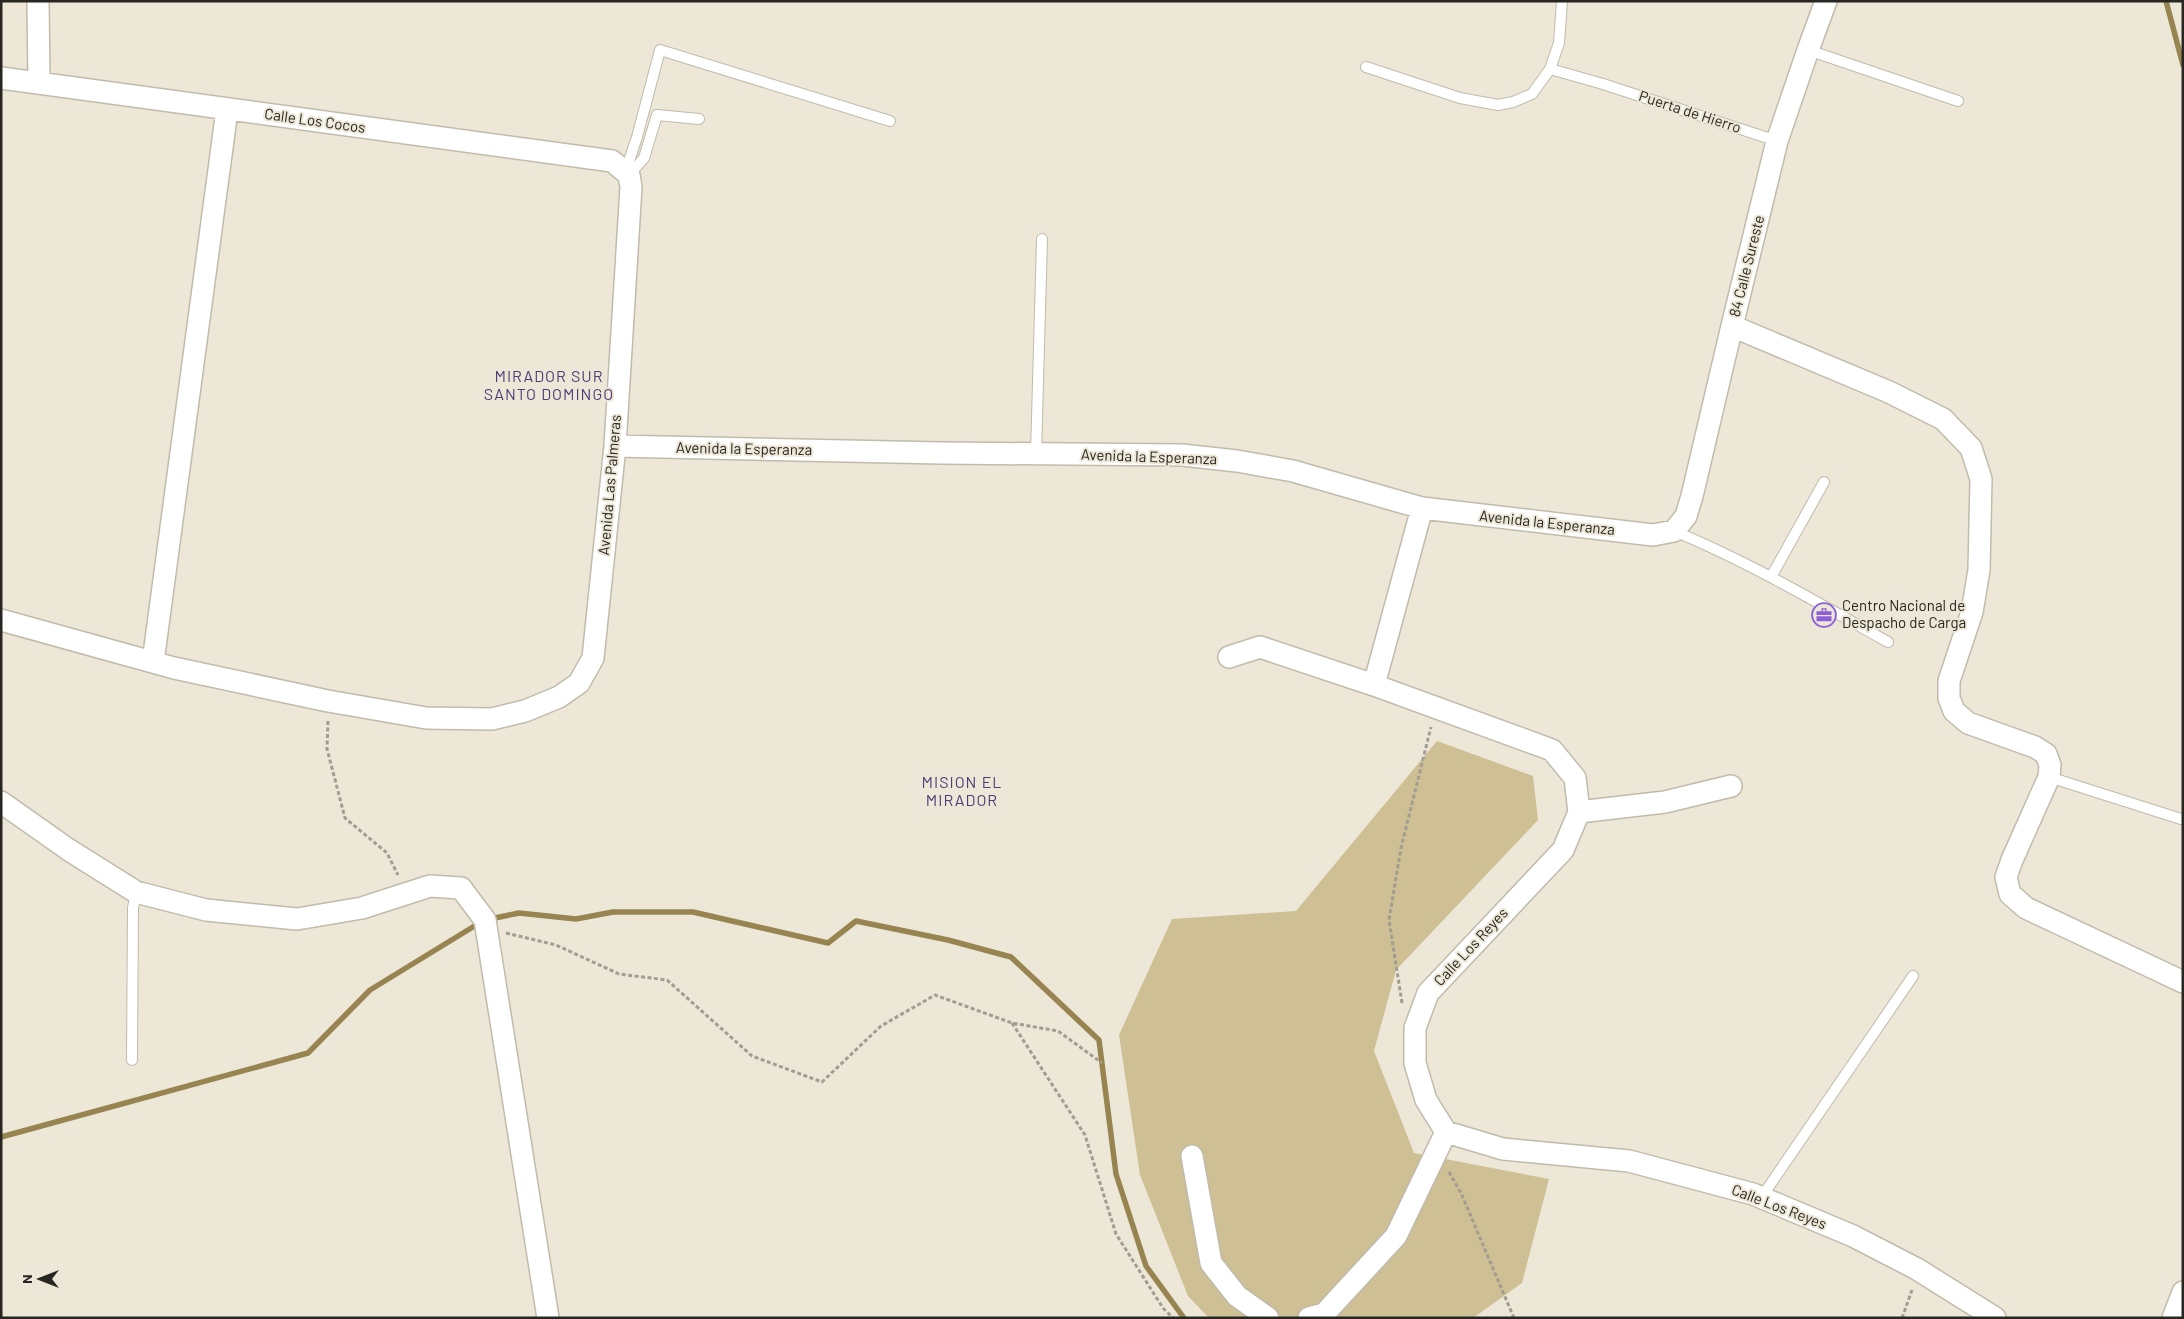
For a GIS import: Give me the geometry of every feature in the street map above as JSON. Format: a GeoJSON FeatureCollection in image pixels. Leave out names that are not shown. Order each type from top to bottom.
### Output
{"type":"FeatureCollection","features":[{"type":"Feature","properties":{"kind":"street"},"geometry":{"type":"LineString","coordinates":[[38,1],[39,83]]}},
{"type":"Feature","properties":{"kind":"street","name":"84 Calle Sureste"},"geometry":{"type":"LineString","coordinates":[[1674,531],[1686,516],[1692,496],[1778,141],[1826,1]]}},
{"type":"Feature","properties":{"kind":"street","name":"Calle Los Cocos"},"geometry":{"type":"LineString","coordinates":[[1,78],[612,161],[628,172]]}},
{"type":"Feature","properties":{"kind":"street"},"geometry":{"type":"LineString","coordinates":[[153,662],[227,110]]}},
{"type":"Feature","properties":{"kind":"street","name":"Avenida Las Palmeras"},"geometry":{"type":"LineString","coordinates":[[1,620],[153,662],[328,701],[426,718],[492,719],[525,711],[559,697],[579,683],[593,658],[615,446],[631,186],[628,172]]}},
{"type":"Feature","properties":{"kind":"street"},"geometry":{"type":"LineString","coordinates":[[1732,326],[1889,392],[1943,419],[1971,448],[1982,479],[1980,570],[1972,612],[1949,681],[1949,698],[1954,711],[1968,723],[2035,747],[2046,754],[2050,765],[2049,777],[2006,877],[2010,894],[2026,908],[2183,982]]}},
{"type":"Feature","properties":{"kind":"street","name":"Avenida la Esperanza"},"geometry":{"type":"LineString","coordinates":[[615,446],[1182,455],[1237,461],[1293,471],[1422,508],[1653,535],[1674,531]]}},
{"type":"Feature","properties":{"kind":"street"},"geometry":{"type":"LineString","coordinates":[[1374,685],[1422,508]]}},
{"type":"Feature","properties":{"kind":"street","name":"Calle Los Reyes"},"geometry":{"type":"LineString","coordinates":[[1229,656],[1260,647],[1374,685],[1552,750],[1575,778],[1579,812],[1563,850],[1428,992],[1415,1028],[1415,1063],[1441,1141],[1629,1161],[1761,1198],[1852,1236],[1918,1268],[1995,1318]]}},
{"type":"Feature","properties":{"kind":"street"},"geometry":{"type":"LineString","coordinates":[[1579,812],[1665,802],[1731,786]]}},
{"type":"Feature","properties":{"kind":"street"},"geometry":{"type":"LineString","coordinates":[[1,802],[69,850],[136,892],[206,910],[296,919],[362,908],[430,886],[461,888],[485,920],[548,1318]]}},
{"type":"Feature","properties":{"kind":"street"},"geometry":{"type":"LineString","coordinates":[[1309,1318],[1324,1314],[1396,1236],[1441,1141]]}},
{"type":"Feature","properties":{"kind":"street"},"geometry":{"type":"LineString","coordinates":[[1192,1156],[1211,1263],[1237,1296],[1268,1318]]}},
{"type":"Feature","properties":{"kind":"street"},"geometry":{"type":"LineString","coordinates":[[2173,1318],[2183,1292]]}},
{"type":"Feature","properties":{"kind":"lane"},"geometry":{"type":"LineString","coordinates":[[1366,67],[1460,98],[1498,105],[1532,94],[1550,69],[1559,43],[1562,1]]}},
{"type":"Feature","properties":{"kind":"lane"},"geometry":{"type":"LineString","coordinates":[[628,172],[660,50],[890,121]]}},
{"type":"Feature","properties":{"kind":"lane"},"geometry":{"type":"LineString","coordinates":[[1808,50],[1958,101]]}},
{"type":"Feature","properties":{"kind":"lane","name":"Puerta de Hierro"},"geometry":{"type":"LineString","coordinates":[[1550,69],[1603,84],[1778,141]]}},
{"type":"Feature","properties":{"kind":"lane"},"geometry":{"type":"LineString","coordinates":[[628,172],[644,158],[657,115],[699,119]]}},
{"type":"Feature","properties":{"kind":"lane"},"geometry":{"type":"LineString","coordinates":[[1036,454],[1042,240]]}},
{"type":"Feature","properties":{"kind":"lane"},"geometry":{"type":"LineString","coordinates":[[1771,577],[1824,482]]}},
{"type":"Feature","properties":{"kind":"lane"},"geometry":{"type":"LineString","coordinates":[[1674,531],[1771,577],[1888,642]]}},
{"type":"Feature","properties":{"kind":"lane"},"geometry":{"type":"LineString","coordinates":[[2049,777],[2180,819]]}},
{"type":"Feature","properties":{"kind":"lane"},"geometry":{"type":"LineString","coordinates":[[132,1060],[133,908],[136,892]]}},
{"type":"Feature","properties":{"kind":"lane"},"geometry":{"type":"LineString","coordinates":[[1761,1198],[1913,976]]}},
{"type":"Feature","properties":{"kind":"path"},"geometry":{"type":"LineString","coordinates":[[328,701],[327,749],[345,818],[387,853],[407,894]]}},
{"type":"Feature","properties":{"kind":"path"},"geometry":{"type":"LineString","coordinates":[[1415,1028],[1402,1003],[1389,920],[1401,848],[1431,726],[1431,706]]}},
{"type":"Feature","properties":{"kind":"path"},"geometry":{"type":"LineString","coordinates":[[486,928],[556,945],[619,974],[667,980],[752,1056],[822,1082],[881,1026],[935,995],[1012,1023],[1058,1031],[1102,1063]]}},
{"type":"Feature","properties":{"kind":"path"},"geometry":{"type":"LineString","coordinates":[[1012,1023],[1085,1135],[1116,1234],[1163,1308],[1173,1318]]}},
{"type":"Feature","properties":{"kind":"path"},"geometry":{"type":"LineString","coordinates":[[1441,1141],[1514,1318]]}},
{"type":"Feature","properties":{"kind":"path"},"geometry":{"type":"LineString","coordinates":[[1902,1318],[1911,1297],[1918,1268]]}},
{"type":"Feature","properties":{"kind":"shaded area"},"geometry":{"type":"Polygon","coordinates":[[[1437,741],[1533,776],[1538,820],[1396,970],[1374,1051],[1414,1153],[1549,1179],[1522,1283],[1473,1318],[1209,1318],[1188,1296],[1140,1175],[1119,1035],[1172,919],[1296,911],[1437,741]]]}},
{"type":"Feature","properties":{"kind":"waterway"},"geometry":{"type":"LineString","coordinates":[[2166,1],[2183,65]]}},
{"type":"Feature","properties":{"kind":"waterway"},"geometry":{"type":"LineString","coordinates":[[490,919],[519,913],[576,919],[613,912],[693,912],[828,943],[856,921],[948,940],[1011,957],[1099,1040],[1116,1174],[1146,1266],[1184,1318]]}},
{"type":"Feature","properties":{"kind":"waterway"},"geometry":{"type":"LineString","coordinates":[[1,1137],[308,1053],[370,990],[481,922]]}},
{"type":"Feature","properties":{"kind":"place","name":"Centro Nacional de Despacho de Carga"},"geometry":{"type":"Point","coordinates":[1824,615]}},
{"type":"Feature","properties":{"kind":"district","name":"MIRADOR SUR SANTO DOMINGO"},"geometry":{"type":"Point","coordinates":[549,385]}},
{"type":"Feature","properties":{"kind":"district","name":"MISION EL MIRADOR"},"geometry":{"type":"Point","coordinates":[962,791]}}]}
